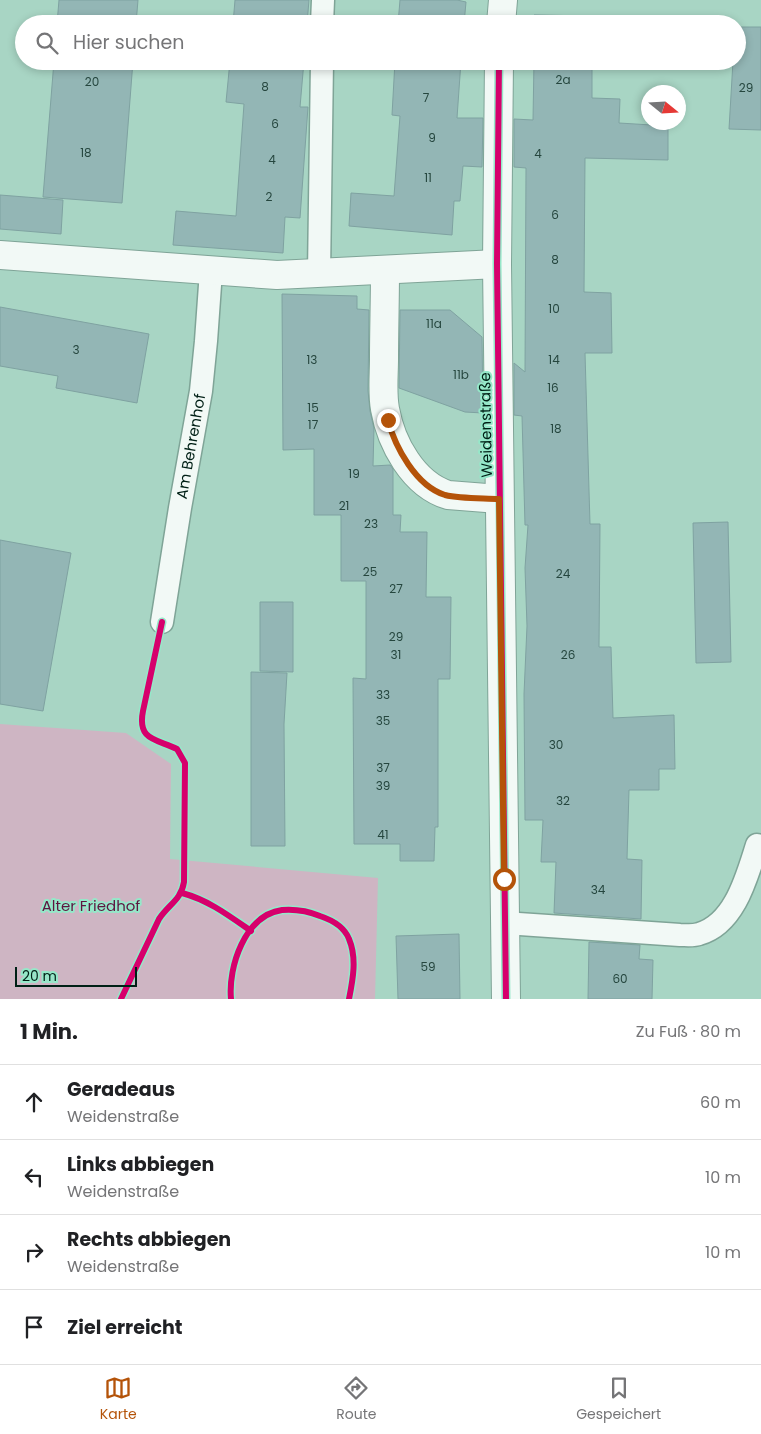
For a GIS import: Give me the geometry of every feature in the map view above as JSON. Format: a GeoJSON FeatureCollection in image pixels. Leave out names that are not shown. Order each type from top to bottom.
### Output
{"type":"FeatureCollection","features":[{"type":"Feature","properties":{"kind":"street"},"geometry":{"type":"LineString","coordinates":[[502,15],[503,0]]}},
{"type":"Feature","properties":{"kind":"street","name":"Weidenstraße"},"geometry":{"type":"LineString","coordinates":[[499,70],[496,264],[506,999]]}},
{"type":"Feature","properties":{"kind":"street"},"geometry":{"type":"LineString","coordinates":[[0,255],[268,275],[496,264]]}},
{"type":"Feature","properties":{"kind":"street","name":"Weidenstraße"},"geometry":{"type":"LineString","coordinates":[[385,270],[383,397],[390,431],[397,446],[418,476],[433,490],[448,496],[499,499]]}},
{"type":"Feature","properties":{"kind":"lane"},"geometry":{"type":"LineString","coordinates":[[322,15],[323,0]]}},
{"type":"Feature","properties":{"kind":"lane"},"geometry":{"type":"LineString","coordinates":[[319,274],[322,70]]}},
{"type":"Feature","properties":{"kind":"lane","name":"Am Behrenhof"},"geometry":{"type":"LineString","coordinates":[[162,622],[201,391],[211,271]]}},
{"type":"Feature","properties":{"kind":"lane"},"geometry":{"type":"LineString","coordinates":[[505,923],[680,935],[698,934],[708,930],[721,920],[733,904],[742,888],[757,845]]}},
{"type":"Feature","properties":{"kind":"green space","name":"Alter Friedhof"},"geometry":{"type":"Polygon","coordinates":[[[0,724],[126,733],[171,764],[170,859],[378,878],[375,999],[0,999],[0,724]]]}},
{"type":"Feature","properties":{"kind":"building"},"geometry":{"type":"Polygon","coordinates":[[[59,0],[138,0],[137,15],[58,15],[59,0]]]}},
{"type":"Feature","properties":{"kind":"building"},"geometry":{"type":"Polygon","coordinates":[[[235,0],[309,0],[308,15],[234,15],[235,0]]]}},
{"type":"Feature","properties":{"kind":"building"},"geometry":{"type":"Polygon","coordinates":[[[400,0],[457,0],[466,2],[465,15],[399,15],[400,0]]]}},
{"type":"Feature","properties":{"kind":"building"},"geometry":{"type":"Polygon","coordinates":[[[746,27],[761,27],[761,130],[729,129],[732,70],[746,70],[746,27]]]}},
{"type":"Feature","properties":{"kind":"building"},"geometry":{"type":"Polygon","coordinates":[[[53,70],[132,70],[122,203],[43,197],[53,70]]]}},
{"type":"Feature","properties":{"kind":"building"},"geometry":{"type":"Polygon","coordinates":[[[229,70],[303,70],[300,107],[308,107],[300,218],[285,217],[283,253],[173,245],[176,211],[236,216],[244,104],[226,102],[229,70]]]}},
{"type":"Feature","properties":{"kind":"building"},"geometry":{"type":"Polygon","coordinates":[[[394,70],[460,70],[457,118],[483,118],[482,167],[463,166],[460,201],[454,201],[452,235],[349,226],[351,193],[394,196],[400,116],[392,115],[394,70]]]}},
{"type":"Feature","properties":{"kind":"building"},"geometry":{"type":"Polygon","coordinates":[[[534,70],[592,70],[592,98],[620,99],[619,123],[641,124],[641,130],[668,130],[668,160],[585,158],[584,292],[611,293],[612,353],[585,353],[590,524],[600,524],[599,647],[611,647],[613,718],[674,715],[675,769],[659,769],[659,790],[629,790],[627,859],[642,860],[641,919],[554,913],[556,862],[541,862],[543,820],[525,820],[524,694],[527,626],[525,568],[528,525],[525,525],[522,416],[514,415],[514,363],[525,372],[526,168],[514,167],[514,119],[533,120],[534,70]]]}},
{"type":"Feature","properties":{"kind":"building"},"geometry":{"type":"Polygon","coordinates":[[[0,195],[63,200],[61,234],[0,229],[0,195]]]}},
{"type":"Feature","properties":{"kind":"building"},"geometry":{"type":"Polygon","coordinates":[[[282,294],[357,296],[357,309],[369,310],[368,391],[374,428],[373,466],[390,465],[393,469],[393,515],[401,515],[400,532],[427,532],[426,597],[451,597],[450,679],[438,679],[438,827],[435,827],[434,861],[400,861],[400,844],[354,844],[353,678],[366,679],[366,581],[341,581],[341,515],[314,515],[314,449],[283,450],[282,294]]]}},
{"type":"Feature","properties":{"kind":"building"},"geometry":{"type":"Polygon","coordinates":[[[0,307],[149,334],[137,403],[56,388],[58,376],[0,366],[0,307]]]}},
{"type":"Feature","properties":{"kind":"building"},"geometry":{"type":"Polygon","coordinates":[[[400,310],[450,310],[482,337],[483,413],[465,412],[399,388],[400,310]]]}},
{"type":"Feature","properties":{"kind":"building"},"geometry":{"type":"Polygon","coordinates":[[[728,522],[731,662],[696,663],[693,523],[728,522]]]}},
{"type":"Feature","properties":{"kind":"building"},"geometry":{"type":"Polygon","coordinates":[[[0,540],[71,553],[43,711],[0,704],[0,540]]]}},
{"type":"Feature","properties":{"kind":"building"},"geometry":{"type":"Polygon","coordinates":[[[260,602],[293,602],[293,672],[260,671],[260,602]]]}},
{"type":"Feature","properties":{"kind":"building"},"geometry":{"type":"Polygon","coordinates":[[[251,672],[287,673],[284,724],[285,846],[251,846],[251,672]]]}},
{"type":"Feature","properties":{"kind":"building"},"geometry":{"type":"Polygon","coordinates":[[[459,934],[460,999],[398,999],[396,936],[459,934]]]}},
{"type":"Feature","properties":{"kind":"building"},"geometry":{"type":"Polygon","coordinates":[[[589,942],[640,945],[639,959],[653,960],[652,999],[588,999],[589,942]]]}},
{"type":"Feature","properties":{"kind":"cycle path"},"geometry":{"type":"LineString","coordinates":[[499,70],[497,264],[506,999]]}},
{"type":"Feature","properties":{"kind":"cycle path"},"geometry":{"type":"LineString","coordinates":[[121,999],[159,919],[177,898],[184,882],[185,763],[177,749],[150,738],[143,728],[142,721],[162,622]]}},
{"type":"Feature","properties":{"kind":"cycle path"},"geometry":{"type":"LineString","coordinates":[[182,893],[209,904],[251,931]]}},
{"type":"Feature","properties":{"kind":"cycle path"},"geometry":{"type":"LineString","coordinates":[[231,999],[233,972],[242,944],[258,922],[269,914],[282,910],[297,910],[315,914],[337,924],[344,930],[351,946],[354,961],[349,999]]}},
{"type":"Feature","properties":{"kind":"route"},"geometry":{"type":"LineString","coordinates":[[388,420],[390,431],[406,461],[433,490],[448,496],[499,499],[504,879]]}}]}
